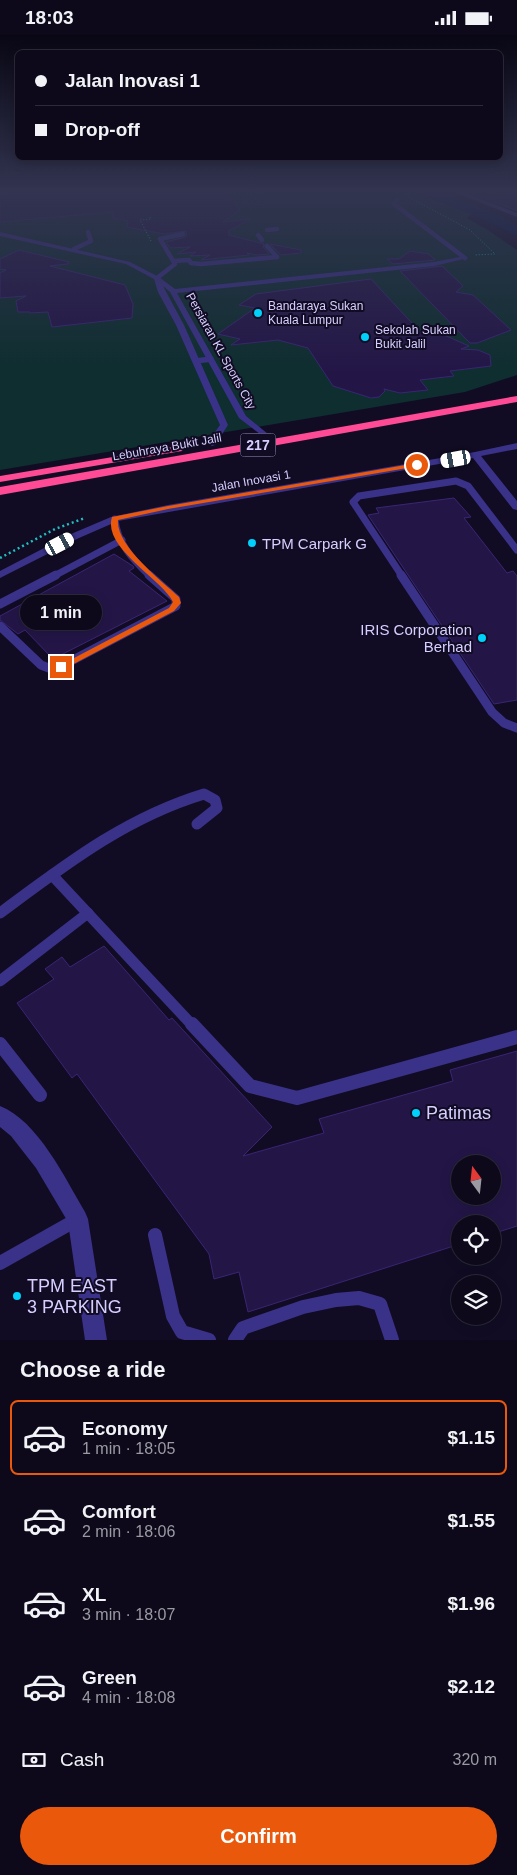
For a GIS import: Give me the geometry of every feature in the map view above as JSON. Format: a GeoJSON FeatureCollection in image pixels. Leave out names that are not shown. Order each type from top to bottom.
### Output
{"type":"FeatureCollection","features":[{"type":"Feature","properties":{"kind":"highway","name":"Lebuhraya Bukit Jalil"},"geometry":{"type":"LineString","coordinates":[[0,479],[517,389]]}},
{"type":"Feature","properties":{"kind":"highway","name":"Lebuhraya Bukit Jalil"},"geometry":{"type":"LineString","coordinates":[[0,491],[517,399]]}},
{"type":"Feature","properties":{"kind":"street","name":"Persiaran KL Sports City"},"geometry":{"type":"LineString","coordinates":[[81,251],[128,263],[157,278],[173,291],[243,418],[264,434]]}},
{"type":"Feature","properties":{"kind":"street"},"geometry":{"type":"LineString","coordinates":[[173,291],[434,264],[468,256]]}},
{"type":"Feature","properties":{"kind":"street","name":"Persiaran KL Sports City"},"geometry":{"type":"LineString","coordinates":[[157,278],[161,292],[180,325],[224,425],[212,443]]}},
{"type":"Feature","properties":{"kind":"street","name":"Jalan Inovasi 1"},"geometry":{"type":"LineString","coordinates":[[0,575],[75,536],[115,519],[168,507],[475,455],[517,445]]}},
{"type":"Feature","properties":{"kind":"street"},"geometry":{"type":"LineString","coordinates":[[475,455],[517,507]]}},
{"type":"Feature","properties":{"kind":"street"},"geometry":{"type":"LineString","coordinates":[[0,1115],[18,1129],[43,1161],[78,1219],[96,1340]]}},
{"type":"Feature","properties":{"kind":"lane"},"geometry":{"type":"LineString","coordinates":[[165,251],[175,263]]}},
{"type":"Feature","properties":{"kind":"lane"},"geometry":{"type":"LineString","coordinates":[[157,278],[175,263],[189,260],[191,263],[201,264],[277,257],[271,251]]}},
{"type":"Feature","properties":{"kind":"lane"},"geometry":{"type":"LineString","coordinates":[[461,251],[468,256]]}},
{"type":"Feature","properties":{"kind":"lane"},"geometry":{"type":"LineString","coordinates":[[161,292],[173,291]]}},
{"type":"Feature","properties":{"kind":"lane"},"geometry":{"type":"LineString","coordinates":[[196,361],[211,359]]}},
{"type":"Feature","properties":{"kind":"lane"},"geometry":{"type":"LineString","coordinates":[[517,550],[468,486],[462,482],[456,481],[364,493],[353,502],[492,712],[504,723],[517,728]]}},
{"type":"Feature","properties":{"kind":"lane"},"geometry":{"type":"LineString","coordinates":[[0,626],[42,665],[54,669],[172,609],[177,603],[176,599],[126,550],[114,527],[115,519]]}},
{"type":"Feature","properties":{"kind":"lane"},"geometry":{"type":"LineString","coordinates":[[0,604],[122,540]]}},
{"type":"Feature","properties":{"kind":"lane"},"geometry":{"type":"LineString","coordinates":[[0,913],[52,875],[149,813],[183,799],[204,793],[215,800],[217,808],[197,823]]}},
{"type":"Feature","properties":{"kind":"lane"},"geometry":{"type":"LineString","coordinates":[[52,875],[250,1086],[297,1098],[517,1037]]}},
{"type":"Feature","properties":{"kind":"lane"},"geometry":{"type":"LineString","coordinates":[[0,981],[88,913]]}},
{"type":"Feature","properties":{"kind":"lane"},"geometry":{"type":"LineString","coordinates":[[0,1044],[40,1095]]}},
{"type":"Feature","properties":{"kind":"lane"},"geometry":{"type":"LineString","coordinates":[[0,1263],[78,1219]]}},
{"type":"Feature","properties":{"kind":"lane"},"geometry":{"type":"LineString","coordinates":[[155,1235],[173,1316],[182,1332],[209,1340]]}},
{"type":"Feature","properties":{"kind":"lane"},"geometry":{"type":"LineString","coordinates":[[235,1340],[243,1327],[303,1307],[336,1300],[359,1298],[380,1304],[392,1340]]}},
{"type":"Feature","properties":{"kind":"path"},"geometry":{"type":"LineString","coordinates":[[468,256],[495,253],[492,251]]}},
{"type":"Feature","properties":{"kind":"green space","name":"Bandaraya Sukan Kuala Lumpur"},"geometry":{"type":"Polygon","coordinates":[[[0,251],[517,251],[517,375],[465,392],[0,470],[0,251]]]}},
{"type":"Feature","properties":{"kind":"building"},"geometry":{"type":"Polygon","coordinates":[[[17,251],[23,251],[69,262],[68,264],[50,266],[125,285],[133,304],[132,318],[52,327],[48,312],[18,312],[16,301],[26,296],[0,298],[0,273],[6,270],[0,269],[0,259],[17,251]]]}},
{"type":"Feature","properties":{"kind":"building"},"geometry":{"type":"Polygon","coordinates":[[[183,251],[266,251],[269,254],[256,255],[247,253],[249,255],[201,260],[210,255],[190,256],[196,252],[177,254],[183,251]]]}},
{"type":"Feature","properties":{"kind":"building"},"geometry":{"type":"Polygon","coordinates":[[[277,251],[301,251],[301,253],[281,255],[277,251]]]}},
{"type":"Feature","properties":{"kind":"building"},"geometry":{"type":"Polygon","coordinates":[[[410,251],[429,254],[435,260],[393,264],[387,259],[399,259],[410,251]]]}},
{"type":"Feature","properties":{"kind":"building"},"geometry":{"type":"Polygon","coordinates":[[[442,266],[463,286],[456,292],[473,295],[511,330],[477,343],[470,343],[400,271],[442,266]]]}},
{"type":"Feature","properties":{"kind":"building"},"geometry":{"type":"Polygon","coordinates":[[[371,279],[422,334],[444,335],[469,346],[461,349],[478,350],[490,355],[491,366],[450,371],[454,376],[420,380],[428,390],[400,393],[384,389],[385,391],[379,397],[371,398],[333,386],[308,348],[278,340],[231,345],[240,339],[218,334],[255,308],[239,305],[256,294],[371,279]]]}},
{"type":"Feature","properties":{"kind":"building","name":"IRIS Corporation Berhad"},"geometry":{"type":"Polygon","coordinates":[[[454,498],[471,517],[464,518],[507,573],[513,571],[517,576],[517,700],[494,704],[368,515],[379,513],[376,508],[454,498]]]}},
{"type":"Feature","properties":{"kind":"building"},"geometry":{"type":"Polygon","coordinates":[[[114,554],[133,566],[134,568],[129,571],[167,601],[53,659],[25,630],[18,634],[0,620],[0,616],[114,554]]]}},
{"type":"Feature","properties":{"kind":"building"},"geometry":{"type":"Polygon","coordinates":[[[104,946],[169,1020],[172,1018],[272,1127],[243,1156],[324,1133],[319,1119],[453,1081],[450,1070],[517,1051],[517,1226],[501,1231],[501,1215],[451,1215],[451,1247],[248,1312],[239,1272],[214,1279],[209,1254],[77,1074],[72,1078],[17,1003],[54,979],[45,969],[62,957],[70,967],[104,946]]]}},
{"type":"Feature","properties":{"kind":"place","name":"Bandaraya Sukan Kuala Lumpur"},"geometry":{"type":"Point","coordinates":[258,313]}},
{"type":"Feature","properties":{"kind":"place","name":"Sekolah Sukan Bukit Jalil"},"geometry":{"type":"Point","coordinates":[365,337]}},
{"type":"Feature","properties":{"kind":"place","name":"TPM Carpark G"},"geometry":{"type":"Point","coordinates":[252,543]}},
{"type":"Feature","properties":{"kind":"place","name":"IRIS Corporation Berhad"},"geometry":{"type":"Point","coordinates":[482,638]}},
{"type":"Feature","properties":{"kind":"place","name":"Patimas"},"geometry":{"type":"Point","coordinates":[416,1113]}},
{"type":"Feature","properties":{"kind":"place","name":"TPM EAST 3 PARKING"},"geometry":{"type":"Point","coordinates":[17,1296]}},
{"type":"Feature","properties":{"kind":"route"},"geometry":{"type":"LineString","coordinates":[[61,667],[176,606],[176,599],[126,550],[114,527],[115,519],[168,507],[417,465]]}}]}
